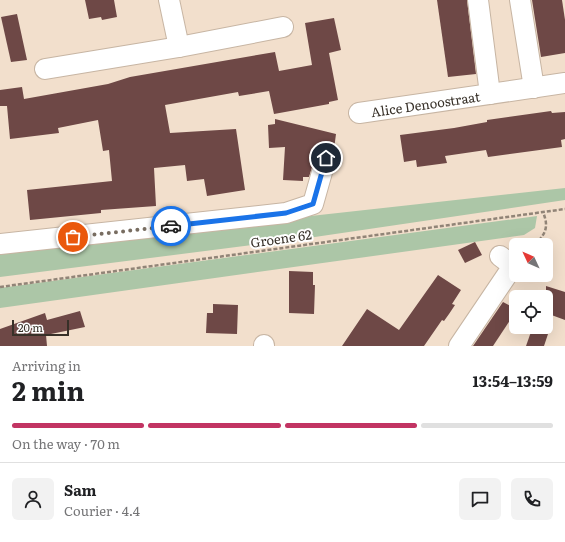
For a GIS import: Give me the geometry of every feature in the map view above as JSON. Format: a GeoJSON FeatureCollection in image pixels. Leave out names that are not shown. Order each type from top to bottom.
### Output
{"type":"FeatureCollection","features":[{"type":"Feature","properties":{"kind":"street"},"geometry":{"type":"LineString","coordinates":[[169,0],[179,47]]}},
{"type":"Feature","properties":{"kind":"street","name":"Alice Denoostraat"},"geometry":{"type":"LineString","coordinates":[[478,0],[490,94]]}},
{"type":"Feature","properties":{"kind":"street"},"geometry":{"type":"LineString","coordinates":[[520,0],[534,88]]}},
{"type":"Feature","properties":{"kind":"street"},"geometry":{"type":"LineString","coordinates":[[45,69],[179,47],[283,27]]}},
{"type":"Feature","properties":{"kind":"street","name":"Alice Denoostraat"},"geometry":{"type":"LineString","coordinates":[[359,113],[565,83]]}},
{"type":"Feature","properties":{"kind":"street"},"geometry":{"type":"LineString","coordinates":[[0,244],[286,213],[313,204],[326,158]]}},
{"type":"Feature","properties":{"kind":"street"},"geometry":{"type":"LineString","coordinates":[[459,346],[513,266],[500,256]]}},
{"type":"Feature","properties":{"kind":"path","name":"Groene 62"},"geometry":{"type":"LineString","coordinates":[[0,286],[565,209]]}},
{"type":"Feature","properties":{"kind":"path"},"geometry":{"type":"LineString","coordinates":[[541,238],[544,235],[547,221],[543,212]]}},
{"type":"Feature","properties":{"kind":"green space"},"geometry":{"type":"Polygon","coordinates":[[[565,188],[565,200],[308,238],[0,277],[0,250],[565,188]]]}},
{"type":"Feature","properties":{"kind":"green space"},"geometry":{"type":"Polygon","coordinates":[[[537,216],[535,228],[524,235],[0,308],[0,288],[537,216]]]}},
{"type":"Feature","properties":{"kind":"building"},"geometry":{"type":"Polygon","coordinates":[[[85,0],[114,0],[117,17],[102,20],[101,17],[89,19],[85,0]]]}},
{"type":"Feature","properties":{"kind":"building"},"geometry":{"type":"Polygon","coordinates":[[[437,0],[467,0],[476,74],[448,77],[437,0]]]}},
{"type":"Feature","properties":{"kind":"building"},"geometry":{"type":"Polygon","coordinates":[[[532,0],[562,0],[565,20],[565,53],[541,57],[532,0]]]}},
{"type":"Feature","properties":{"kind":"building"},"geometry":{"type":"Polygon","coordinates":[[[17,14],[27,60],[11,62],[1,17],[17,14]]]}},
{"type":"Feature","properties":{"kind":"building"},"geometry":{"type":"Polygon","coordinates":[[[334,18],[341,50],[329,53],[338,100],[329,102],[329,104],[274,114],[269,91],[239,96],[238,92],[165,105],[170,133],[236,129],[245,190],[207,196],[204,179],[187,181],[185,165],[154,168],[156,206],[101,210],[101,213],[30,220],[27,190],[112,181],[109,150],[103,151],[98,120],[58,128],[59,133],[10,139],[7,106],[0,106],[0,90],[22,87],[24,99],[108,84],[130,77],[275,52],[279,71],[312,65],[305,23],[334,18]]]}},
{"type":"Feature","properties":{"kind":"building"},"geometry":{"type":"Polygon","coordinates":[[[551,111],[552,113],[565,112],[565,139],[561,140],[562,147],[488,157],[486,150],[445,156],[447,163],[417,167],[416,160],[404,162],[400,135],[454,128],[487,122],[487,120],[551,111]]]}},
{"type":"Feature","properties":{"kind":"building"},"geometry":{"type":"Polygon","coordinates":[[[275,119],[336,134],[334,149],[319,145],[309,177],[303,177],[303,181],[283,180],[285,147],[269,148],[268,125],[275,124],[275,119]]]}},
{"type":"Feature","properties":{"kind":"building"},"geometry":{"type":"Polygon","coordinates":[[[475,242],[482,255],[465,263],[458,250],[475,242]]]}},
{"type":"Feature","properties":{"kind":"building"},"geometry":{"type":"Polygon","coordinates":[[[289,271],[313,272],[313,285],[315,285],[314,314],[289,313],[289,271]]]}},
{"type":"Feature","properties":{"kind":"building"},"geometry":{"type":"Polygon","coordinates":[[[438,275],[461,290],[452,304],[455,305],[444,321],[442,320],[424,346],[342,346],[367,309],[399,330],[438,275]]]}},
{"type":"Feature","properties":{"kind":"building"},"geometry":{"type":"Polygon","coordinates":[[[546,286],[565,292],[565,320],[553,316],[553,290],[546,290],[546,286]]]}},
{"type":"Feature","properties":{"kind":"building"},"geometry":{"type":"Polygon","coordinates":[[[503,302],[509,305],[509,322],[493,346],[473,346],[503,302]]]}},
{"type":"Feature","properties":{"kind":"building"},"geometry":{"type":"Polygon","coordinates":[[[213,304],[238,305],[237,334],[206,333],[207,313],[213,313],[213,304]]]}},
{"type":"Feature","properties":{"kind":"building"},"geometry":{"type":"Polygon","coordinates":[[[80,311],[85,327],[46,335],[47,346],[0,346],[0,329],[45,313],[47,320],[80,311]]]}},
{"type":"Feature","properties":{"kind":"building"},"geometry":{"type":"Polygon","coordinates":[[[530,334],[548,334],[544,346],[526,346],[530,334]]]}},
{"type":"Feature","properties":{"kind":"way so far"},"geometry":{"type":"LineString","coordinates":[[73,237],[171,226]]}},
{"type":"Feature","properties":{"kind":"route"},"geometry":{"type":"LineString","coordinates":[[171,226],[286,213],[313,204],[326,158]]}}]}
